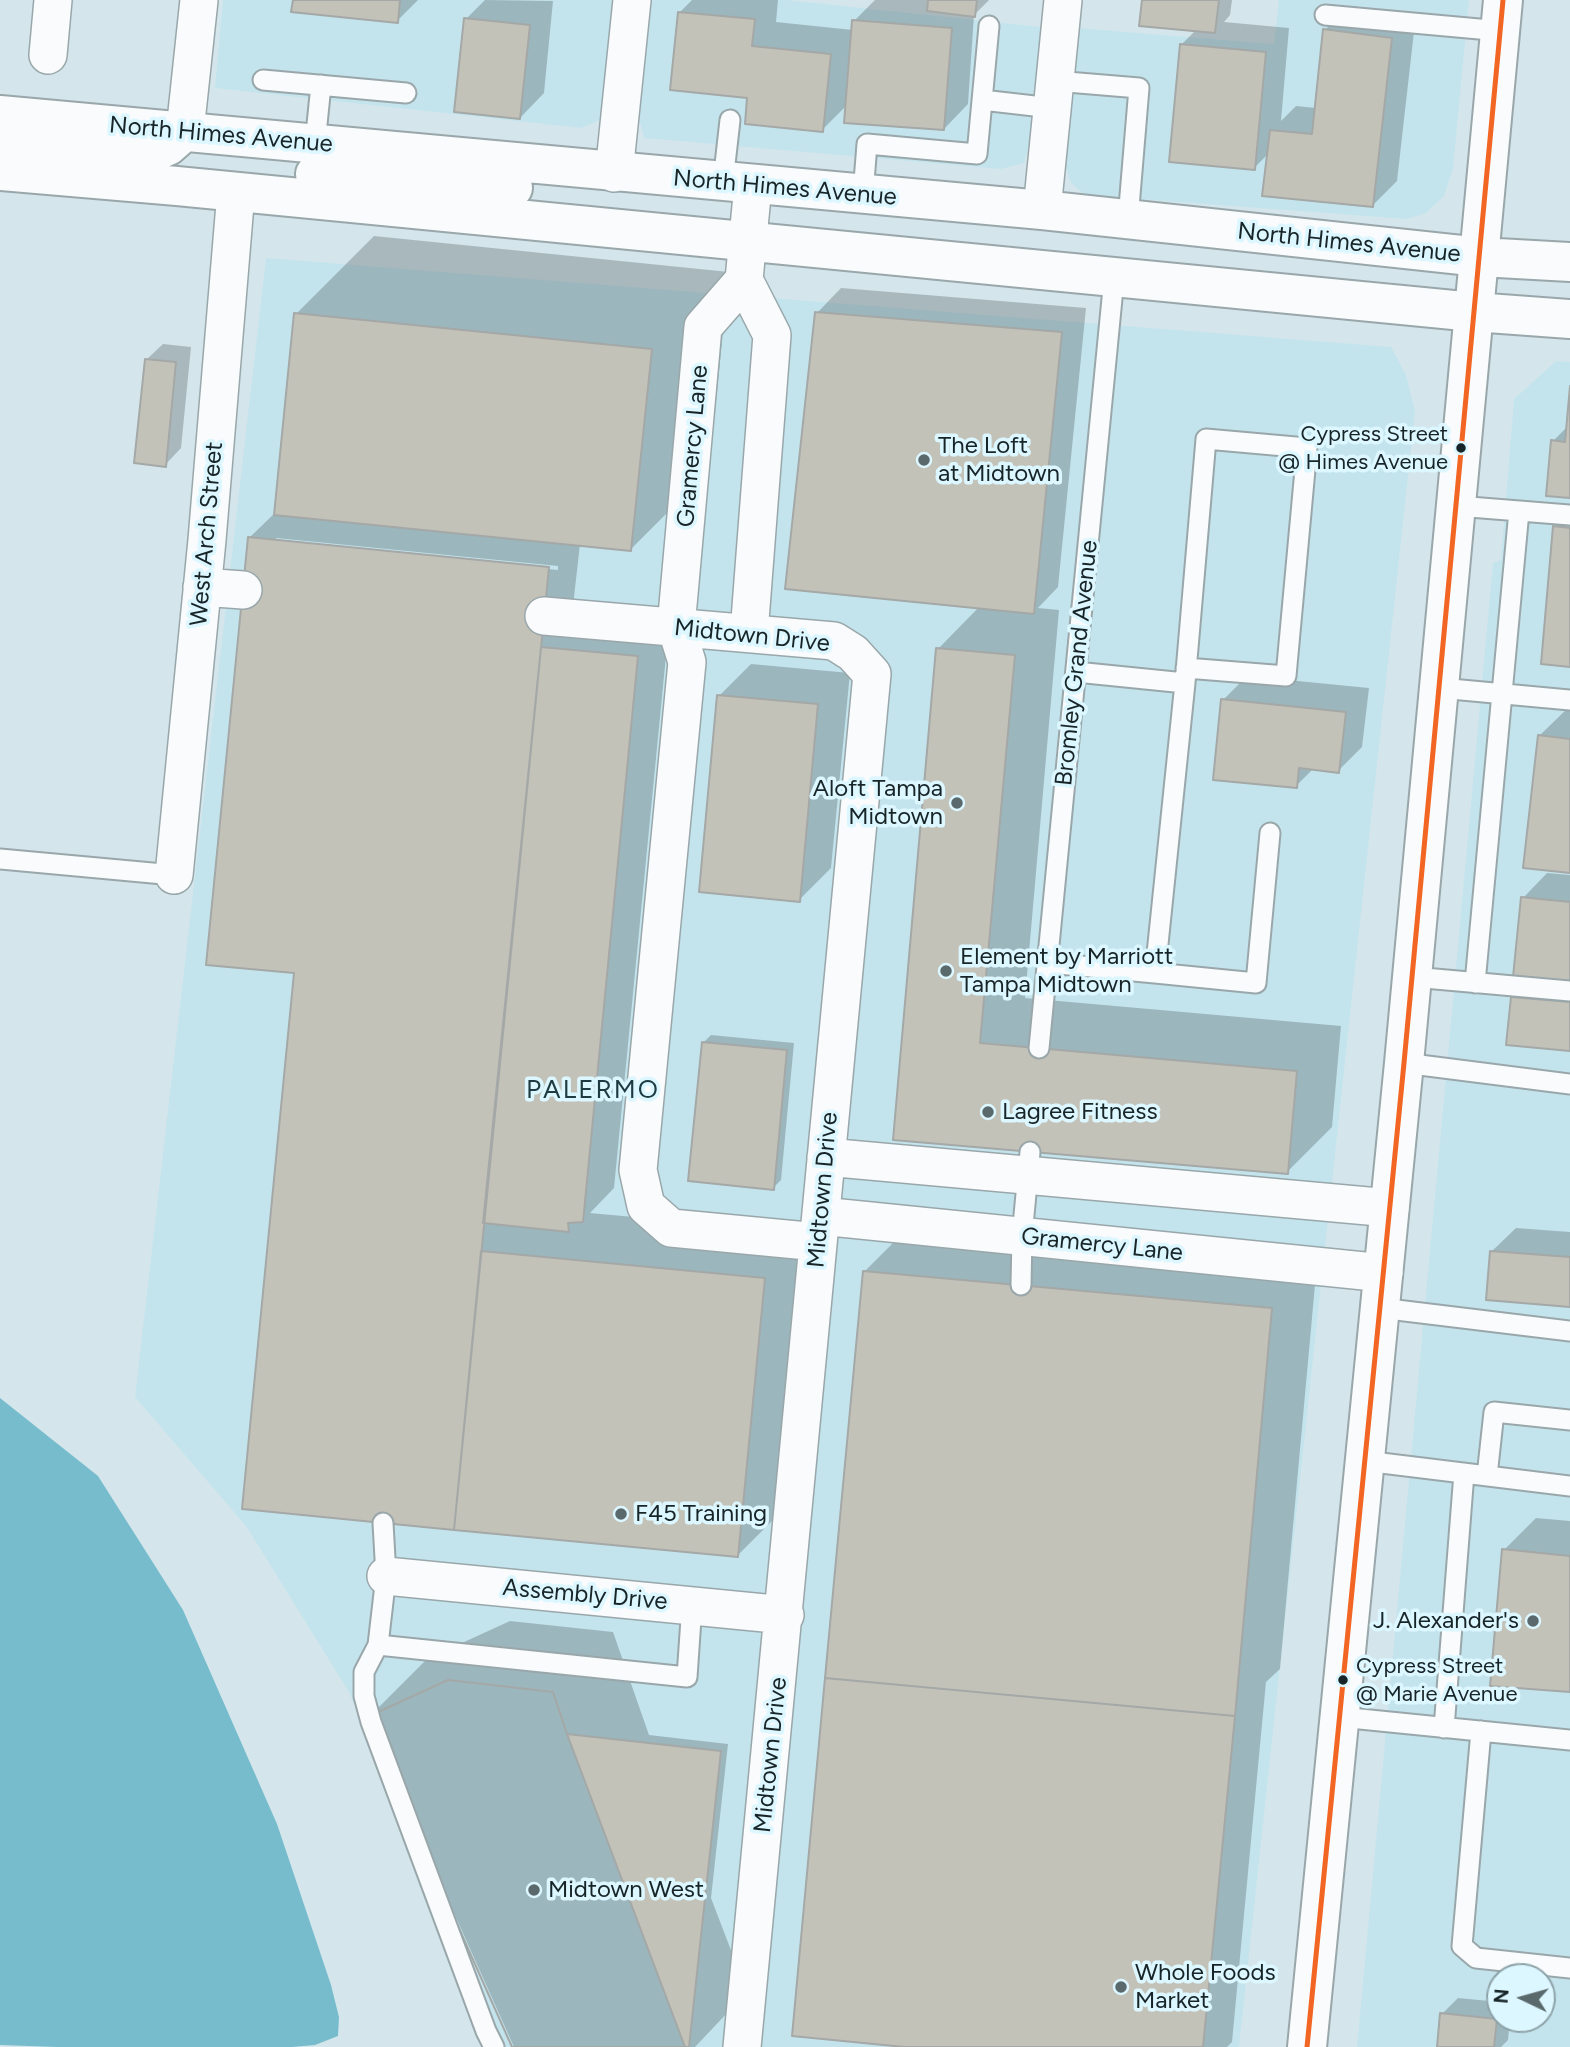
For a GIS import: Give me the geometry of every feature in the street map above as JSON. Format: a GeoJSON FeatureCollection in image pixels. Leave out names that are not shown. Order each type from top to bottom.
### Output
{"type":"FeatureCollection","features":[{"type":"Feature","properties":{"kind":"street"},"geometry":{"type":"LineString","coordinates":[[48,55],[52,0]]}},
{"type":"Feature","properties":{"kind":"street"},"geometry":{"type":"LineString","coordinates":[[0,142],[138,155],[150,154],[168,146],[185,131],[199,0]]}},
{"type":"Feature","properties":{"kind":"street"},"geometry":{"type":"LineString","coordinates":[[236,192],[284,172],[590,193],[614,173],[632,0]]}},
{"type":"Feature","properties":{"kind":"street"},"geometry":{"type":"LineString","coordinates":[[1042,210],[1063,0]]}},
{"type":"Feature","properties":{"kind":"street"},"geometry":{"type":"LineString","coordinates":[[1307,2047],[1413,977],[1502,16]]}},
{"type":"Feature","properties":{"kind":"street","name":"North Himes Avenue"},"geometry":{"type":"LineString","coordinates":[[0,115],[1042,210],[1480,257],[1570,262]]}},
{"type":"Feature","properties":{"kind":"street"},"geometry":{"type":"LineString","coordinates":[[0,171],[1570,319]]}},
{"type":"Feature","properties":{"kind":"street"},"geometry":{"type":"LineString","coordinates":[[738,183],[748,241],[744,279],[772,335],[749,633]]}},
{"type":"Feature","properties":{"kind":"street","name":"West Arch Street"},"geometry":{"type":"LineString","coordinates":[[174,875],[236,192]]}},
{"type":"Feature","properties":{"kind":"street","name":"Gramercy Lane"},"geometry":{"type":"LineString","coordinates":[[744,279],[703,327],[676,627],[687,662],[638,1171],[646,1206],[671,1228],[819,1229],[1022,1237],[1382,1291]]}},
{"type":"Feature","properties":{"kind":"street"},"geometry":{"type":"LineString","coordinates":[[202,587],[243,590]]}},
{"type":"Feature","properties":{"kind":"street","name":"Midtown Drive"},"geometry":{"type":"LineString","coordinates":[[544,616],[834,641],[853,653],[872,674],[742,2047]]}},
{"type":"Feature","properties":{"kind":"street"},"geometry":{"type":"LineString","coordinates":[[826,1157],[1029,1163],[1390,1208]]}},
{"type":"Feature","properties":{"kind":"street","name":"Assembly Drive"},"geometry":{"type":"LineString","coordinates":[[386,1576],[785,1615]]}},
{"type":"Feature","properties":{"kind":"lane"},"geometry":{"type":"LineString","coordinates":[[1325,15],[1502,16]]}},
{"type":"Feature","properties":{"kind":"lane"},"geometry":{"type":"LineString","coordinates":[[863,194],[867,144],[977,154],[989,26]]}},
{"type":"Feature","properties":{"kind":"lane"},"geometry":{"type":"LineString","coordinates":[[263,80],[406,93]]}},
{"type":"Feature","properties":{"kind":"lane"},"geometry":{"type":"LineString","coordinates":[[315,144],[321,85]]}},
{"type":"Feature","properties":{"kind":"lane"},"geometry":{"type":"LineString","coordinates":[[982,100],[1139,88],[1128,219]]}},
{"type":"Feature","properties":{"kind":"lane"},"geometry":{"type":"LineString","coordinates":[[730,120],[738,183]]}},
{"type":"Feature","properties":{"kind":"lane","name":"Bromley Grand Avenue"},"geometry":{"type":"LineString","coordinates":[[1039,1048],[1114,278]]}},
{"type":"Feature","properties":{"kind":"lane"},"geometry":{"type":"LineString","coordinates":[[1076,672],[1186,675],[1286,676],[1307,448],[1206,439],[1186,675],[1155,973]]}},
{"type":"Feature","properties":{"kind":"lane"},"geometry":{"type":"LineString","coordinates":[[1457,506],[1570,515]]}},
{"type":"Feature","properties":{"kind":"lane"},"geometry":{"type":"LineString","coordinates":[[1475,983],[1519,511]]}},
{"type":"Feature","properties":{"kind":"lane"},"geometry":{"type":"LineString","coordinates":[[1440,688],[1570,700]]}},
{"type":"Feature","properties":{"kind":"lane"},"geometry":{"type":"LineString","coordinates":[[1048,963],[1256,983],[1270,833]]}},
{"type":"Feature","properties":{"kind":"lane"},"geometry":{"type":"LineString","coordinates":[[0,859],[174,875]]}},
{"type":"Feature","properties":{"kind":"lane"},"geometry":{"type":"LineString","coordinates":[[1413,977],[1570,991]]}},
{"type":"Feature","properties":{"kind":"lane"},"geometry":{"type":"LineString","coordinates":[[1404,1063],[1570,1084]]}},
{"type":"Feature","properties":{"kind":"lane"},"geometry":{"type":"LineString","coordinates":[[1021,1285],[1022,1237],[1029,1163]]}},
{"type":"Feature","properties":{"kind":"lane"},"geometry":{"type":"LineString","coordinates":[[1382,1291],[1570,1331]]}},
{"type":"Feature","properties":{"kind":"lane"},"geometry":{"type":"LineString","coordinates":[[1487,1476],[1494,1412],[1570,1420]]}},
{"type":"Feature","properties":{"kind":"lane"},"geometry":{"type":"LineString","coordinates":[[1365,1461],[1570,1486]]}},
{"type":"Feature","properties":{"kind":"lane"},"geometry":{"type":"LineString","coordinates":[[1444,1728],[1464,1473]]}},
{"type":"Feature","properties":{"kind":"lane"},"geometry":{"type":"LineString","coordinates":[[383,1523],[386,1576],[378,1645],[364,1672],[364,1696],[371,1721],[494,2047]]}},
{"type":"Feature","properties":{"kind":"lane"},"geometry":{"type":"LineString","coordinates":[[378,1645],[687,1677],[692,1605]]}},
{"type":"Feature","properties":{"kind":"lane"},"geometry":{"type":"LineString","coordinates":[[1340,1717],[1570,1740]]}},
{"type":"Feature","properties":{"kind":"lane"},"geometry":{"type":"LineString","coordinates":[[1481,1731],[1462,1946],[1476,1958],[1570,1968]]}},
{"type":"Feature","properties":{"kind":"shaded area"},"geometry":{"type":"Polygon","coordinates":[[[223,0],[615,0],[602,119],[581,128],[215,88],[223,0]]]}},
{"type":"Feature","properties":{"kind":"shaded area"},"geometry":{"type":"Polygon","coordinates":[[[649,0],[787,0],[1041,27],[1031,138],[1024,163],[1001,169],[644,138],[639,118],[640,78],[649,0]]]}},
{"type":"Feature","properties":{"kind":"shaded area"},"geometry":{"type":"Polygon","coordinates":[[[1279,0],[1469,0],[1453,169],[1444,196],[1426,213],[1407,219],[1085,195],[1071,183],[1065,154],[1077,28],[1274,44],[1279,0]]]}},
{"type":"Feature","properties":{"kind":"shaded area"},"geometry":{"type":"Polygon","coordinates":[[[266,258],[1391,347],[1406,375],[1415,411],[1239,2047],[495,2047],[349,1692],[246,1526],[135,1397],[266,258]]]}},
{"type":"Feature","properties":{"kind":"shaded area"},"geometry":{"type":"Polygon","coordinates":[[[1556,361],[1570,362],[1570,2047],[1357,2047],[1493,563],[1501,560],[1514,399],[1556,361]]]}},
{"type":"Feature","properties":{"kind":"water"},"geometry":{"type":"Polygon","coordinates":[[[0,1398],[98,1476],[183,1610],[277,1824],[331,1985],[339,2017],[338,2036],[315,2045],[292,2047],[0,2045],[0,1398]]]}},
{"type":"Feature","properties":{"kind":"building"},"geometry":{"type":"Polygon","coordinates":[[[293,0],[400,0],[398,23],[291,12],[293,0]]]}},
{"type":"Feature","properties":{"kind":"building"},"geometry":{"type":"Polygon","coordinates":[[[928,0],[977,0],[975,17],[927,11],[928,0]]]}},
{"type":"Feature","properties":{"kind":"building"},"geometry":{"type":"Polygon","coordinates":[[[1142,0],[1219,0],[1215,33],[1139,26],[1142,0]]]}},
{"type":"Feature","properties":{"kind":"building"},"geometry":{"type":"Polygon","coordinates":[[[678,12],[755,19],[752,46],[831,54],[823,132],[745,124],[747,98],[670,90],[678,12]]]}},
{"type":"Feature","properties":{"kind":"building"},"geometry":{"type":"Polygon","coordinates":[[[464,18],[530,25],[520,119],[454,112],[464,18]]]}},
{"type":"Feature","properties":{"kind":"building"},"geometry":{"type":"Polygon","coordinates":[[[852,20],[952,28],[944,130],[844,123],[852,20]]]}},
{"type":"Feature","properties":{"kind":"building"},"geometry":{"type":"Polygon","coordinates":[[[1323,29],[1392,38],[1373,207],[1262,196],[1270,130],[1312,134],[1323,29]]]}},
{"type":"Feature","properties":{"kind":"building"},"geometry":{"type":"Polygon","coordinates":[[[1180,44],[1266,52],[1255,170],[1169,162],[1180,44]]]}},
{"type":"Feature","properties":{"kind":"building","name":"The Loft at Midtown"},"geometry":{"type":"Polygon","coordinates":[[[815,312],[1062,332],[1034,614],[785,589],[815,312]]]}},
{"type":"Feature","properties":{"kind":"building"},"geometry":{"type":"Polygon","coordinates":[[[294,313],[652,349],[631,551],[274,515],[294,313]]]}},
{"type":"Feature","properties":{"kind":"building"},"geometry":{"type":"Polygon","coordinates":[[[145,359],[176,362],[166,467],[134,463],[145,359]]]}},
{"type":"Feature","properties":{"kind":"building"},"geometry":{"type":"Polygon","coordinates":[[[1570,386],[1570,498],[1546,496],[1551,440],[1565,442],[1570,386]]]}},
{"type":"Feature","properties":{"kind":"building"},"geometry":{"type":"Polygon","coordinates":[[[1553,526],[1570,528],[1570,667],[1541,664],[1553,526]]]}},
{"type":"Feature","properties":{"kind":"building"},"geometry":{"type":"Polygon","coordinates":[[[248,537],[549,567],[454,1530],[242,1509],[294,973],[206,965],[248,537]]]}},
{"type":"Feature","properties":{"kind":"building"},"geometry":{"type":"Polygon","coordinates":[[[541,647],[638,656],[583,1222],[568,1223],[569,1232],[483,1223],[541,647]]]}},
{"type":"Feature","properties":{"kind":"building"},"geometry":{"type":"Polygon","coordinates":[[[936,648],[1015,655],[980,1043],[1297,1071],[1288,1174],[893,1140],[936,648]]]}},
{"type":"Feature","properties":{"kind":"building"},"geometry":{"type":"Polygon","coordinates":[[[717,695],[818,704],[800,902],[699,892],[717,695]]]}},
{"type":"Feature","properties":{"kind":"building"},"geometry":{"type":"Polygon","coordinates":[[[1221,699],[1346,712],[1339,773],[1299,768],[1297,788],[1213,780],[1221,699]]]}},
{"type":"Feature","properties":{"kind":"building"},"geometry":{"type":"Polygon","coordinates":[[[1538,735],[1570,739],[1570,873],[1523,868],[1538,735]]]}},
{"type":"Feature","properties":{"kind":"building"},"geometry":{"type":"Polygon","coordinates":[[[1521,897],[1570,902],[1570,983],[1513,977],[1521,897]]]}},
{"type":"Feature","properties":{"kind":"building"},"geometry":{"type":"Polygon","coordinates":[[[1511,997],[1570,1002],[1570,1051],[1506,1045],[1511,997]]]}},
{"type":"Feature","properties":{"kind":"building"},"geometry":{"type":"Polygon","coordinates":[[[702,1042],[787,1050],[774,1190],[688,1181],[702,1042]]]}},
{"type":"Feature","properties":{"kind":"building"},"geometry":{"type":"Polygon","coordinates":[[[481,1251],[765,1278],[738,1557],[454,1530],[481,1251]]]}},
{"type":"Feature","properties":{"kind":"building"},"geometry":{"type":"Polygon","coordinates":[[[1490,1251],[1570,1257],[1570,1307],[1486,1300],[1490,1251]]]}},
{"type":"Feature","properties":{"kind":"building"},"geometry":{"type":"Polygon","coordinates":[[[863,1271],[1272,1308],[1235,1716],[825,1678],[863,1271]]]}},
{"type":"Feature","properties":{"kind":"building","name":"J. Alexander's"},"geometry":{"type":"Polygon","coordinates":[[[1502,1549],[1570,1556],[1570,1692],[1490,1686],[1502,1549]]]}},
{"type":"Feature","properties":{"kind":"building"},"geometry":{"type":"Polygon","coordinates":[[[825,1678],[1235,1716],[1203,2047],[904,2047],[792,2036],[825,1678]]]}},
{"type":"Feature","properties":{"kind":"building","name":"Midtown West"},"geometry":{"type":"Polygon","coordinates":[[[448,1680],[553,1692],[567,1734],[721,1751],[689,2047],[512,2047],[365,1718],[448,1680]]]}},
{"type":"Feature","properties":{"kind":"building","name":"Midtown West"},"geometry":{"type":"Polygon","coordinates":[[[448,1680],[553,1692],[685,2047],[512,2047],[365,1718],[448,1680]]]}},
{"type":"Feature","properties":{"kind":"building"},"geometry":{"type":"Polygon","coordinates":[[[1440,2013],[1486,2018],[1486,2033],[1496,2033],[1494,2047],[1437,2047],[1440,2013]]]}},
{"type":"Feature","properties":{"kind":"transit line"},"geometry":{"type":"LineString","coordinates":[[1307,2047],[1404,1063],[1503,0]]}},
{"type":"Feature","properties":{"kind":"place","name":"Cypress Street @ Himes Avenue"},"geometry":{"type":"Point","coordinates":[1461,448]}},
{"type":"Feature","properties":{"kind":"place","name":"The Loft at Midtown"},"geometry":{"type":"Point","coordinates":[924,460]}},
{"type":"Feature","properties":{"kind":"place","name":"Aloft Tampa Midtown"},"geometry":{"type":"Point","coordinates":[957,803]}},
{"type":"Feature","properties":{"kind":"place","name":"Element by Marriott Tampa Midtown"},"geometry":{"type":"Point","coordinates":[946,971]}},
{"type":"Feature","properties":{"kind":"place","name":"Lagree Fitness"},"geometry":{"type":"Point","coordinates":[988,1112]}},
{"type":"Feature","properties":{"kind":"place","name":"F45 Training"},"geometry":{"type":"Point","coordinates":[621,1514]}},
{"type":"Feature","properties":{"kind":"place","name":"J. Alexander's"},"geometry":{"type":"Point","coordinates":[1533,1621]}},
{"type":"Feature","properties":{"kind":"place","name":"Cypress Street @ Marie Avenue"},"geometry":{"type":"Point","coordinates":[1343,1680]}},
{"type":"Feature","properties":{"kind":"place","name":"Midtown West"},"geometry":{"type":"Point","coordinates":[534,1890]}},
{"type":"Feature","properties":{"kind":"place","name":"Whole Foods Market"},"geometry":{"type":"Point","coordinates":[1121,1987]}},
{"type":"Feature","properties":{"kind":"district","name":"PALERMO"},"geometry":{"type":"Point","coordinates":[593,1090]}}]}
